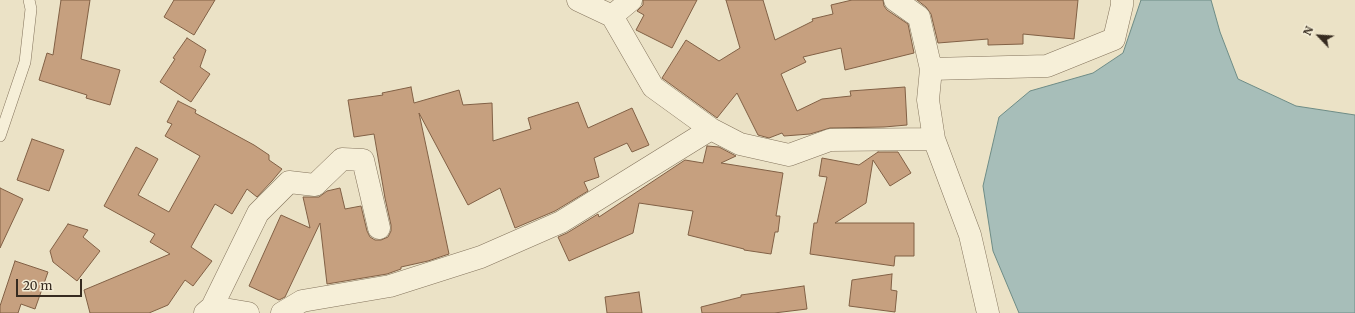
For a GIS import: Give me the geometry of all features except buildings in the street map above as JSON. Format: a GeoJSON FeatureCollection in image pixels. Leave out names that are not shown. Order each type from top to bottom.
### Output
{"type":"FeatureCollection","features":[{"type":"Feature","properties":{"kind":"street"},"geometry":{"type":"LineString","coordinates":[[578,0],[612,16],[653,87],[711,128],[740,144],[789,155],[830,140],[934,139]]}},
{"type":"Feature","properties":{"kind":"street"},"geometry":{"type":"LineString","coordinates":[[612,16],[631,0]]}},
{"type":"Feature","properties":{"kind":"street"},"geometry":{"type":"LineString","coordinates":[[895,0],[920,17],[931,69],[928,100],[934,139],[970,235],[988,313]]}},
{"type":"Feature","properties":{"kind":"street"},"geometry":{"type":"LineString","coordinates":[[931,69],[1047,66],[1114,40],[1122,0]]}},
{"type":"Feature","properties":{"kind":"street"},"geometry":{"type":"LineString","coordinates":[[282,313],[302,301],[390,286],[480,257],[561,222],[711,128]]}},
{"type":"Feature","properties":{"kind":"street"},"geometry":{"type":"LineString","coordinates":[[248,313],[209,310],[258,213],[289,182],[315,185],[342,159],[363,160],[379,228]]}},
{"type":"Feature","properties":{"kind":"lane"},"geometry":{"type":"LineString","coordinates":[[0,136],[25,62],[31,9],[29,0]]}},
{"type":"Feature","properties":{"kind":"water"},"geometry":{"type":"Polygon","coordinates":[[[1141,0],[1211,0],[1220,32],[1238,79],[1296,106],[1355,115],[1355,313],[1019,313],[993,251],[983,186],[999,117],[1030,91],[1093,73],[1123,53],[1141,0]]]}}]}
